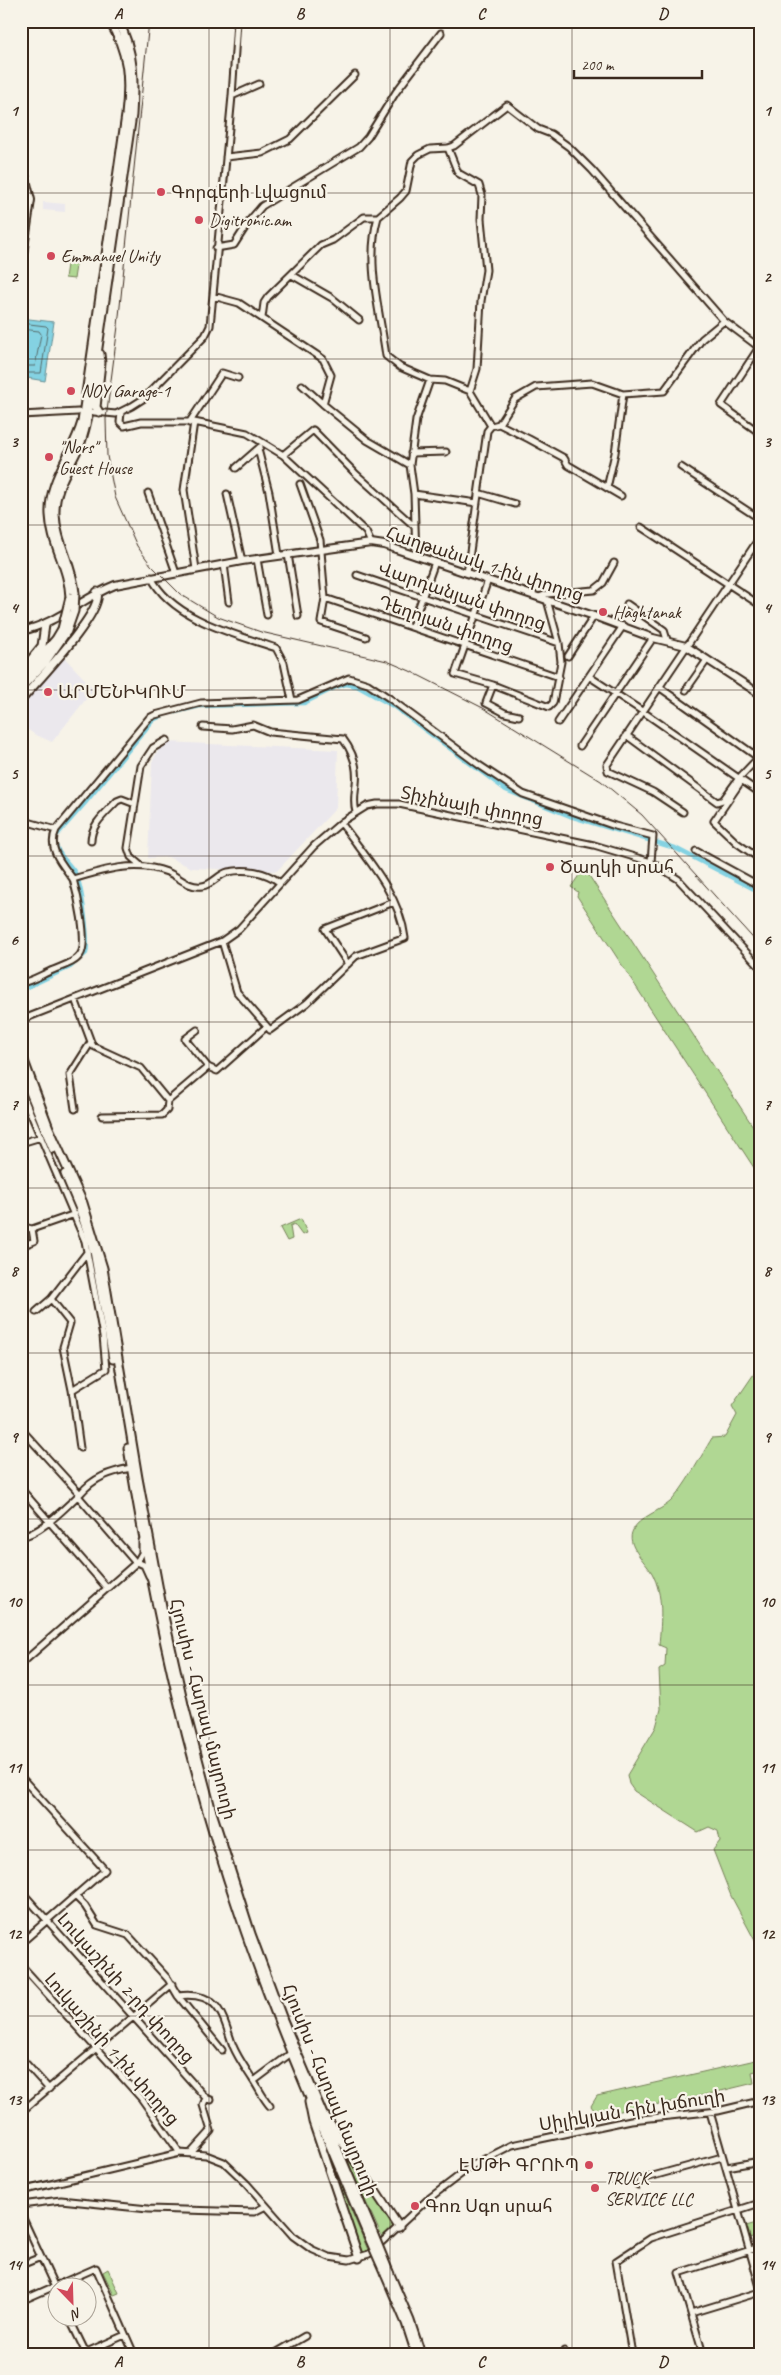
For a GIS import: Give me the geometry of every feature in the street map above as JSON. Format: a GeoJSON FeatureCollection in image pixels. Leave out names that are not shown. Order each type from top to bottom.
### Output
{"type":"FeatureCollection","features":[{"type":"Feature","properties":{"kind":"highway"},"geometry":{"type":"LineString","coordinates":[[72,595],[52,530],[50,508],[54,485],[82,422],[126,115],[128,93],[127,62],[115,29],[109,21]]}},
{"type":"Feature","properties":{"kind":"highway"},"geometry":{"type":"LineString","coordinates":[[21,688],[46,661],[64,630],[72,595],[72,573],[58,530],[55,506],[60,484],[84,435],[134,97],[134,74],[130,50],[118,21]]}},
{"type":"Feature","properties":{"kind":"highway"},"geometry":{"type":"LineString","coordinates":[[96,412],[101,363],[98,350]]}},
{"type":"Feature","properties":{"kind":"highway"},"geometry":{"type":"LineString","coordinates":[[21,700],[80,631],[98,601],[97,592]]}},
{"type":"Feature","properties":{"kind":"highway"},"geometry":{"type":"LineString","coordinates":[[21,672],[42,646],[45,625]]}},
{"type":"Feature","properties":{"kind":"highway"},"geometry":{"type":"LineString","coordinates":[[21,680],[64,630]]}},
{"type":"Feature","properties":{"kind":"highway","name":"Հյուսիս - Հարավ մայրուղի"},"geometry":{"type":"LineString","coordinates":[[21,1053],[27,1088],[83,1203],[104,1268],[139,1487],[163,1612],[184,1709],[212,1812],[261,1961],[368,2229]]}},
{"type":"Feature","properties":{"kind":"highway","name":"Հյուսիս - Հարավ մայրուղի"},"geometry":{"type":"LineString","coordinates":[[21,1070],[79,1207],[96,1258],[151,1581],[177,1700],[212,1828],[241,1920],[290,2054],[387,2273],[416,2354]]}},
{"type":"Feature","properties":{"kind":"highway"},"geometry":{"type":"LineString","coordinates":[[309,2097],[309,2110],[359,2258]]}},
{"type":"Feature","properties":{"kind":"highway"},"geometry":{"type":"LineString","coordinates":[[320,2111],[399,2227]]}},
{"type":"Feature","properties":{"kind":"highway","name":"Հյուսիս - Հարավ մայրուղի"},"geometry":{"type":"LineString","coordinates":[[390,2281],[410,2321],[421,2354]]}},
{"type":"Feature","properties":{"kind":"main road"},"geometry":{"type":"LineString","coordinates":[[21,159],[30,188],[30,200],[21,268]]}},
{"type":"Feature","properties":{"kind":"main road","name":"Հաղթանակ 1-ին փողոց"},"geometry":{"type":"LineString","coordinates":[[21,632],[45,625],[97,592],[115,585],[242,561],[371,543],[435,562],[624,626],[654,638],[686,646],[760,694]]}},
{"type":"Feature","properties":{"kind":"street"},"geometry":{"type":"LineString","coordinates":[[96,412],[121,413],[143,399],[205,336],[212,315],[216,248],[232,96],[237,21]]}},
{"type":"Feature","properties":{"kind":"street"},"geometry":{"type":"LineString","coordinates":[[216,248],[234,246],[250,220],[262,206],[359,147],[368,138],[396,92],[441,33]]}},
{"type":"Feature","properties":{"kind":"street"},"geometry":{"type":"LineString","coordinates":[[226,157],[262,153],[290,139],[355,76]]}},
{"type":"Feature","properties":{"kind":"street"},"geometry":{"type":"LineString","coordinates":[[232,96],[259,84]]}},
{"type":"Feature","properties":{"kind":"street"},"geometry":{"type":"LineString","coordinates":[[491,426],[470,392],[445,381],[430,380],[400,367],[386,356],[372,261],[372,237],[378,217],[406,191],[412,162],[418,155],[430,149],[448,148],[507,105],[538,129],[551,134],[569,147],[592,170],[724,321],[757,347]]}},
{"type":"Feature","properties":{"kind":"street"},"geometry":{"type":"LineString","coordinates":[[448,148],[458,173],[478,185],[482,195],[481,219],[486,270],[481,301],[477,369],[470,392]]}},
{"type":"Feature","properties":{"kind":"street"},"geometry":{"type":"LineString","coordinates":[[262,318],[264,303],[322,245],[333,240],[364,217],[378,217]]}},
{"type":"Feature","properties":{"kind":"street"},"geometry":{"type":"LineString","coordinates":[[292,276],[332,298],[359,320]]}},
{"type":"Feature","properties":{"kind":"street"},"geometry":{"type":"LineString","coordinates":[[213,296],[239,303],[323,359],[331,375],[323,404]]}},
{"type":"Feature","properties":{"kind":"street"},"geometry":{"type":"LineString","coordinates":[[499,424],[515,399],[536,387],[592,383],[622,394],[664,390],[702,339],[724,321]]}},
{"type":"Feature","properties":{"kind":"street"},"geometry":{"type":"LineString","coordinates":[[760,339],[721,405],[760,433]]}},
{"type":"Feature","properties":{"kind":"street"},"geometry":{"type":"LineString","coordinates":[[196,569],[184,490],[191,422],[222,373],[238,378]]}},
{"type":"Feature","properties":{"kind":"street"},"geometry":{"type":"LineString","coordinates":[[416,556],[414,494],[410,464],[419,408],[430,380]]}},
{"type":"Feature","properties":{"kind":"street"},"geometry":{"type":"LineString","coordinates":[[302,385],[367,440],[410,464]]}},
{"type":"Feature","properties":{"kind":"street"},"geometry":{"type":"LineString","coordinates":[[606,488],[615,453],[622,394]]}},
{"type":"Feature","properties":{"kind":"street"},"geometry":{"type":"LineString","coordinates":[[21,415],[78,412]]}},
{"type":"Feature","properties":{"kind":"street"},"geometry":{"type":"LineString","coordinates":[[121,413],[120,422],[124,426],[150,422],[191,422],[247,433],[283,456],[366,532],[371,543]]}},
{"type":"Feature","properties":{"kind":"street"},"geometry":{"type":"LineString","coordinates":[[467,573],[487,432],[491,426],[499,424],[564,458],[568,465],[621,496]]}},
{"type":"Feature","properties":{"kind":"street"},"geometry":{"type":"LineString","coordinates":[[283,456],[313,430],[355,473],[414,526]]}},
{"type":"Feature","properties":{"kind":"street"},"geometry":{"type":"LineString","coordinates":[[236,468],[264,444]]}},
{"type":"Feature","properties":{"kind":"street"},"geometry":{"type":"LineString","coordinates":[[258,449],[269,492],[279,555]]}},
{"type":"Feature","properties":{"kind":"street"},"geometry":{"type":"LineString","coordinates":[[411,453],[446,452]]}},
{"type":"Feature","properties":{"kind":"street"},"geometry":{"type":"LineString","coordinates":[[681,467],[760,519]]}},
{"type":"Feature","properties":{"kind":"street"},"geometry":{"type":"LineString","coordinates":[[300,484],[314,521],[321,549],[325,598],[322,623],[366,637]]}},
{"type":"Feature","properties":{"kind":"street"},"geometry":{"type":"LineString","coordinates":[[148,493],[176,573]]}},
{"type":"Feature","properties":{"kind":"street"},"geometry":{"type":"LineString","coordinates":[[478,493],[516,504]]}},
{"type":"Feature","properties":{"kind":"street"},"geometry":{"type":"LineString","coordinates":[[227,494],[242,561]]}},
{"type":"Feature","properties":{"kind":"street"},"geometry":{"type":"LineString","coordinates":[[414,494],[477,503]]}},
{"type":"Feature","properties":{"kind":"street"},"geometry":{"type":"LineString","coordinates":[[641,527],[760,606]]}},
{"type":"Feature","properties":{"kind":"street"},"geometry":{"type":"LineString","coordinates":[[683,812],[653,792],[608,771],[608,765],[642,711],[760,537]]}},
{"type":"Feature","properties":{"kind":"street"},"geometry":{"type":"LineString","coordinates":[[288,554],[298,616]]}},
{"type":"Feature","properties":{"kind":"street"},"geometry":{"type":"LineString","coordinates":[[257,559],[267,615]]}},
{"type":"Feature","properties":{"kind":"street"},"geometry":{"type":"LineString","coordinates":[[412,626],[435,562]]}},
{"type":"Feature","properties":{"kind":"street"},"geometry":{"type":"LineString","coordinates":[[539,597],[547,594],[594,590],[603,583],[614,563]]}},
{"type":"Feature","properties":{"kind":"street"},"geometry":{"type":"LineString","coordinates":[[224,564],[229,602]]}},
{"type":"Feature","properties":{"kind":"street","name":"Վարդանյան փողոց"},"geometry":{"type":"LineString","coordinates":[[357,575],[559,643]]}},
{"type":"Feature","properties":{"kind":"street"},"geometry":{"type":"LineString","coordinates":[[151,577],[168,600],[199,619],[225,632],[276,648],[284,663],[292,700]]}},
{"type":"Feature","properties":{"kind":"street"},"geometry":{"type":"LineString","coordinates":[[488,580],[455,674],[493,685],[549,707],[553,703],[561,662],[559,643],[547,600]]}},
{"type":"Feature","properties":{"kind":"street","name":"Դեղոյան փողոց"},"geometry":{"type":"LineString","coordinates":[[325,598],[559,677]]}},
{"type":"Feature","properties":{"kind":"street"},"geometry":{"type":"LineString","coordinates":[[627,604],[664,630],[667,640]]}},
{"type":"Feature","properties":{"kind":"street"},"geometry":{"type":"LineString","coordinates":[[568,656],[594,616]]}},
{"type":"Feature","properties":{"kind":"street"},"geometry":{"type":"LineString","coordinates":[[558,722],[624,626]]}},
{"type":"Feature","properties":{"kind":"street"},"geometry":{"type":"LineString","coordinates":[[580,746],[654,638]]}},
{"type":"Feature","properties":{"kind":"street"},"geometry":{"type":"LineString","coordinates":[[686,690],[707,660]]}},
{"type":"Feature","properties":{"kind":"street"},"geometry":{"type":"LineString","coordinates":[[590,677],[760,793]]}},
{"type":"Feature","properties":{"kind":"street"},"geometry":{"type":"LineString","coordinates":[[21,983],[69,963],[80,956],[82,951],[83,940],[76,878],[55,853],[52,844],[56,830],[149,718],[201,703],[298,700],[344,680],[356,679],[389,698],[479,765],[524,794],[615,826],[653,836],[650,862]]}},
{"type":"Feature","properties":{"kind":"street"},"geometry":{"type":"LineString","coordinates":[[493,685],[486,703],[505,713],[519,716]]}},
{"type":"Feature","properties":{"kind":"street"},"geometry":{"type":"LineString","coordinates":[[626,735],[718,802],[723,800],[759,757],[659,687]]}},
{"type":"Feature","properties":{"kind":"street"},"geometry":{"type":"LineString","coordinates":[[203,727],[232,729],[253,725],[270,732],[343,739],[353,752],[357,781],[353,803],[356,812]]}},
{"type":"Feature","properties":{"kind":"street"},"geometry":{"type":"LineString","coordinates":[[140,865],[131,857],[128,848],[141,766],[153,748],[167,740]]}},
{"type":"Feature","properties":{"kind":"street"},"geometry":{"type":"LineString","coordinates":[[740,779],[714,821],[737,843],[760,859]]}},
{"type":"Feature","properties":{"kind":"street"},"geometry":{"type":"LineString","coordinates":[[91,841],[91,832],[95,825],[117,801],[122,799],[135,804]]}},
{"type":"Feature","properties":{"kind":"street","name":"Տիչինայի փողոց"},"geometry":{"type":"LineString","coordinates":[[21,1020],[222,941],[240,930],[261,908],[279,882],[314,846],[356,812],[377,804],[399,804],[594,845],[650,862],[678,879],[760,967]]}},
{"type":"Feature","properties":{"kind":"street"},"geometry":{"type":"LineString","coordinates":[[21,820],[56,830]]}},
{"type":"Feature","properties":{"kind":"street"},"geometry":{"type":"LineString","coordinates":[[222,941],[236,992],[270,1030],[307,1003],[356,956],[405,938],[403,923],[394,902],[371,863],[341,823]]}},
{"type":"Feature","properties":{"kind":"street"},"geometry":{"type":"LineString","coordinates":[[696,851],[760,886]]}},
{"type":"Feature","properties":{"kind":"street"},"geometry":{"type":"LineString","coordinates":[[76,878],[105,869],[140,865],[168,872],[190,885],[201,886],[215,881],[228,872],[262,872],[279,882]]}},
{"type":"Feature","properties":{"kind":"street"},"geometry":{"type":"LineString","coordinates":[[348,964],[325,930],[394,902]]}},
{"type":"Feature","properties":{"kind":"street"},"geometry":{"type":"LineString","coordinates":[[75,999],[93,1046],[141,1068],[168,1101]]}},
{"type":"Feature","properties":{"kind":"street"},"geometry":{"type":"LineString","coordinates":[[197,1030],[185,1039],[208,1067],[214,1071],[224,1067],[266,1026]]}},
{"type":"Feature","properties":{"kind":"street"},"geometry":{"type":"LineString","coordinates":[[75,1109],[70,1075],[91,1042]]}},
{"type":"Feature","properties":{"kind":"street"},"geometry":{"type":"LineString","coordinates":[[102,1116],[162,1115],[167,1110],[168,1101],[208,1067]]}},
{"type":"Feature","properties":{"kind":"street"},"geometry":{"type":"LineString","coordinates":[[27,1088],[41,1137],[75,1214],[88,1250],[103,1336],[106,1369],[72,1390]]}},
{"type":"Feature","properties":{"kind":"street"},"geometry":{"type":"LineString","coordinates":[[21,1143],[41,1137]]}},
{"type":"Feature","properties":{"kind":"street"},"geometry":{"type":"LineString","coordinates":[[21,1230],[32,1229],[75,1214]]}},
{"type":"Feature","properties":{"kind":"street"},"geometry":{"type":"LineString","coordinates":[[21,1246],[34,1240],[32,1229]]}},
{"type":"Feature","properties":{"kind":"street"},"geometry":{"type":"LineString","coordinates":[[36,1312],[51,1299],[88,1250]]}},
{"type":"Feature","properties":{"kind":"street"},"geometry":{"type":"LineString","coordinates":[[93,1286],[97,1277],[96,1258]]}},
{"type":"Feature","properties":{"kind":"street"},"geometry":{"type":"LineString","coordinates":[[93,1286],[100,1295],[106,1319]]}},
{"type":"Feature","properties":{"kind":"street"},"geometry":{"type":"LineString","coordinates":[[51,1299],[70,1323],[63,1347],[72,1390],[80,1448]]}},
{"type":"Feature","properties":{"kind":"street"},"geometry":{"type":"LineString","coordinates":[[21,1429],[136,1563],[144,1565],[151,1581]]}},
{"type":"Feature","properties":{"kind":"street"},"geometry":{"type":"LineString","coordinates":[[21,1537],[29,1536],[50,1521],[79,1495],[90,1482],[131,1468]]}},
{"type":"Feature","properties":{"kind":"street"},"geometry":{"type":"LineString","coordinates":[[21,1489],[107,1588]]}},
{"type":"Feature","properties":{"kind":"street"},"geometry":{"type":"LineString","coordinates":[[21,1664],[136,1563],[142,1553],[143,1535]]}},
{"type":"Feature","properties":{"kind":"street"},"geometry":{"type":"LineString","coordinates":[[21,1777],[105,1870],[21,1943]]}},
{"type":"Feature","properties":{"kind":"street","name":"Լուկաշինի 2-րդ փողոց"},"geometry":{"type":"LineString","coordinates":[[21,1891],[133,2018],[208,2099],[203,2105],[211,2132],[191,2153]]}},
{"type":"Feature","properties":{"kind":"street"},"geometry":{"type":"LineString","coordinates":[[76,1897],[85,1906],[97,1925],[128,1936],[172,1984],[178,1996],[222,2050]]}},
{"type":"Feature","properties":{"kind":"street","name":"Լուկաշինի 1-ին փողոց"},"geometry":{"type":"LineString","coordinates":[[21,1965],[141,2098],[180,2153]]}},
{"type":"Feature","properties":{"kind":"street"},"geometry":{"type":"LineString","coordinates":[[21,2112],[172,1984]]}},
{"type":"Feature","properties":{"kind":"street"},"geometry":{"type":"LineString","coordinates":[[178,1996],[196,1994],[217,2006],[228,2026],[234,2047],[270,2106]]}},
{"type":"Feature","properties":{"kind":"street"},"geometry":{"type":"LineString","coordinates":[[254,2081],[290,2054]]}},
{"type":"Feature","properties":{"kind":"street"},"geometry":{"type":"LineString","coordinates":[[21,2058],[49,2090]]}},
{"type":"Feature","properties":{"kind":"street","name":"Սիլիկյան հին խճուղի"},"geometry":{"type":"LineString","coordinates":[[359,2258],[369,2254],[427,2200],[473,2165],[512,2145],[631,2120],[710,2112],[760,2101]]}},
{"type":"Feature","properties":{"kind":"street"},"geometry":{"type":"LineString","coordinates":[[710,2112],[760,2288]]}},
{"type":"Feature","properties":{"kind":"street"},"geometry":{"type":"LineString","coordinates":[[21,2191],[180,2153],[206,2155],[224,2162],[285,2229],[311,2249],[339,2260],[359,2258]]}},
{"type":"Feature","properties":{"kind":"street"},"geometry":{"type":"LineString","coordinates":[[638,2185],[642,2179],[722,2157]]}},
{"type":"Feature","properties":{"kind":"street"},"geometry":{"type":"LineString","coordinates":[[727,2167],[760,2161]]}},
{"type":"Feature","properties":{"kind":"street"},"geometry":{"type":"LineString","coordinates":[[21,2205],[61,2200],[148,2209],[254,2212],[266,2206]]}},
{"type":"Feature","properties":{"kind":"street"},"geometry":{"type":"LineString","coordinates":[[632,2354],[616,2261],[652,2238],[760,2203]]}},
{"type":"Feature","properties":{"kind":"street"},"geometry":{"type":"LineString","coordinates":[[21,2214],[50,2278]]}},
{"type":"Feature","properties":{"kind":"street"},"geometry":{"type":"LineString","coordinates":[[703,2354],[680,2273],[760,2247]]}},
{"type":"Feature","properties":{"kind":"street"},"geometry":{"type":"LineString","coordinates":[[21,2265],[41,2257]]}},
{"type":"Feature","properties":{"kind":"street"},"geometry":{"type":"LineString","coordinates":[[74,2278],[96,2268],[134,2354]]}},
{"type":"Feature","properties":{"kind":"street"},"geometry":{"type":"LineString","coordinates":[[21,2301],[48,2290]]}},
{"type":"Feature","properties":{"kind":"street"},"geometry":{"type":"LineString","coordinates":[[691,2313],[760,2292]]}},
{"type":"Feature","properties":{"kind":"street"},"geometry":{"type":"LineString","coordinates":[[73,2328],[84,2353],[126,2335]]}},
{"type":"Feature","properties":{"kind":"street"},"geometry":{"type":"LineString","coordinates":[[274,2354],[305,2336]]}},
{"type":"Feature","properties":{"kind":"shaded area"},"geometry":{"type":"Polygon","coordinates":[[[43,202],[65,204],[65,212],[43,210],[43,202]]]}},
{"type":"Feature","properties":{"kind":"shaded area"},"geometry":{"type":"Polygon","coordinates":[[[62,655],[94,689],[52,742],[34,734],[21,725],[21,705],[62,655]]]}},
{"type":"Feature","properties":{"kind":"shaded area"},"geometry":{"type":"Polygon","coordinates":[[[167,742],[338,750],[336,808],[277,871],[192,868],[168,857],[148,858],[152,762],[159,749],[167,742]]]}},
{"type":"Feature","properties":{"kind":"green space"},"geometry":{"type":"Polygon","coordinates":[[[68,258],[77,259],[74,279],[65,278],[68,258]]]}},
{"type":"Feature","properties":{"kind":"green space"},"geometry":{"type":"Polygon","coordinates":[[[584,868],[760,1137],[760,1177],[577,896],[578,892],[571,887],[584,868]]]}},
{"type":"Feature","properties":{"kind":"green space"},"geometry":{"type":"Polygon","coordinates":[[[301,1219],[307,1233],[302,1235],[294,1224],[290,1226],[292,1239],[287,1241],[280,1228],[301,1219]]]}},
{"type":"Feature","properties":{"kind":"green space"},"geometry":{"type":"Polygon","coordinates":[[[760,1365],[760,1950],[731,1896],[713,1850],[720,1841],[718,1831],[709,1827],[698,1832],[634,1791],[629,1784],[627,1775],[656,1727],[661,1709],[659,1670],[665,1666],[666,1648],[659,1645],[661,1608],[656,1582],[652,1573],[637,1553],[631,1536],[640,1521],[666,1505],[675,1496],[687,1481],[712,1438],[725,1437],[737,1415],[732,1406],[760,1365]]]}},
{"type":"Feature","properties":{"kind":"green space"},"geometry":{"type":"Polygon","coordinates":[[[760,2059],[760,2070],[752,2072],[754,2083],[688,2099],[602,2114],[597,2114],[591,2106],[597,2096],[760,2059]]]}},
{"type":"Feature","properties":{"kind":"green space"},"geometry":{"type":"Polygon","coordinates":[[[320,2137],[368,2250],[364,2252],[359,2251],[320,2137]]]}},
{"type":"Feature","properties":{"kind":"green space"},"geometry":{"type":"Polygon","coordinates":[[[336,2137],[390,2218],[393,2227],[383,2239],[336,2137]]]}},
{"type":"Feature","properties":{"kind":"green space"},"geometry":{"type":"Polygon","coordinates":[[[760,2222],[760,2235],[749,2238],[746,2226],[760,2222]]]}},
{"type":"Feature","properties":{"kind":"green space"},"geometry":{"type":"Polygon","coordinates":[[[108,2269],[119,2293],[114,2295],[103,2272],[108,2269]]]}},
{"type":"Feature","properties":{"kind":"water"},"geometry":{"type":"Polygon","coordinates":[[[21,318],[54,322],[45,381],[21,377],[21,318]]]}},
{"type":"Feature","properties":{"kind":"waterway"},"geometry":{"type":"LineString","coordinates":[[175,712],[200,706],[304,703],[336,687],[346,684],[357,686],[393,706],[506,790],[570,816],[675,848],[760,892]]}},
{"type":"Feature","properties":{"kind":"waterway"},"geometry":{"type":"LineString","coordinates":[[21,990],[70,967],[86,953],[87,937],[78,879],[56,847],[55,837],[153,720],[163,715]]}},
{"type":"Feature","properties":{"kind":"railway"},"geometry":{"type":"LineString","coordinates":[[149,21],[118,326],[106,419],[107,456],[115,497],[137,546],[151,565],[180,594],[218,617],[261,632],[387,661],[483,708],[601,781],[642,815],[760,946]]}},
{"type":"Feature","properties":{"kind":"place","name":"Գորգերի Լվացում"},"geometry":{"type":"Point","coordinates":[161,192]}},
{"type":"Feature","properties":{"kind":"place","name":"Digitronic.am"},"geometry":{"type":"Point","coordinates":[199,220]}},
{"type":"Feature","properties":{"kind":"place","name":"Emmanuel Unity"},"geometry":{"type":"Point","coordinates":[51,256]}},
{"type":"Feature","properties":{"kind":"place","name":"NOY Garage-1"},"geometry":{"type":"Point","coordinates":[71,391]}},
{"type":"Feature","properties":{"kind":"place","name":"\"Nors\" Guest House"},"geometry":{"type":"Point","coordinates":[49,457]}},
{"type":"Feature","properties":{"kind":"place","name":"Haghtanak"},"geometry":{"type":"Point","coordinates":[603,612]}},
{"type":"Feature","properties":{"kind":"place","name":"ԱՐՄԵՆԻԿՈՒՄ"},"geometry":{"type":"Point","coordinates":[48,692]}},
{"type":"Feature","properties":{"kind":"place","name":"Ծաղկի սրահ"},"geometry":{"type":"Point","coordinates":[550,867]}},
{"type":"Feature","properties":{"kind":"place","name":"ԷՄԹԻ ԳՐՈՒՊ"},"geometry":{"type":"Point","coordinates":[589,2165]}},
{"type":"Feature","properties":{"kind":"place","name":"TRUCK SERVICE LLC"},"geometry":{"type":"Point","coordinates":[595,2188]}},
{"type":"Feature","properties":{"kind":"place","name":"Գոռ Սգո սրահ"},"geometry":{"type":"Point","coordinates":[415,2206]}}]}
